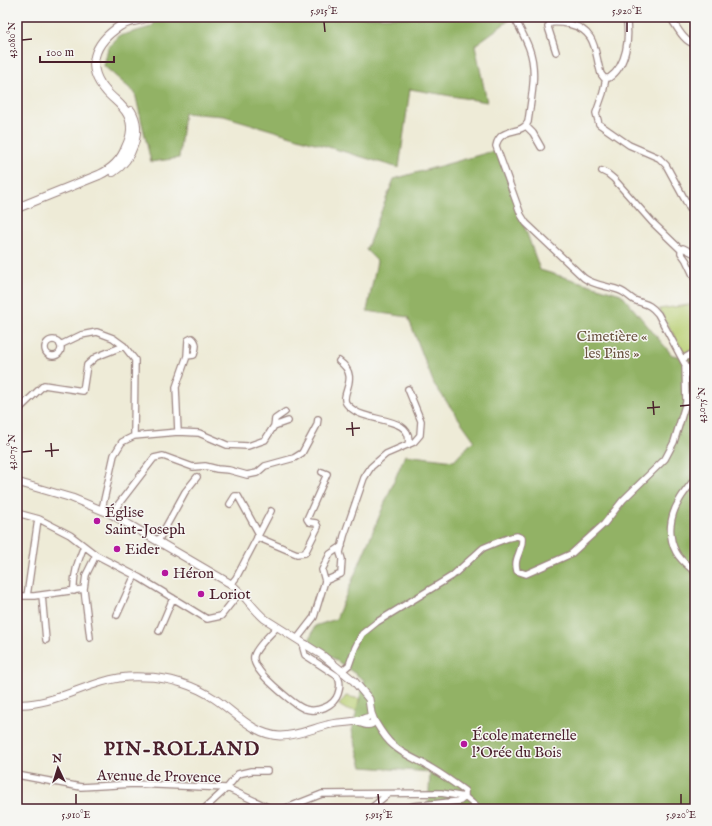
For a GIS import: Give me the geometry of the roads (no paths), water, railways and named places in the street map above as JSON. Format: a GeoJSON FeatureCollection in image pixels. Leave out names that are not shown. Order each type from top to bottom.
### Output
{"type":"FeatureCollection","features":[{"type":"Feature","properties":{"kind":"main road"},"geometry":{"type":"LineString","coordinates":[[17,210],[105,177],[117,170],[126,160],[134,144],[136,121],[129,107],[96,76],[93,63],[98,49],[112,32],[121,25],[149,17]]}},
{"type":"Feature","properties":{"kind":"street"},"geometry":{"type":"LineString","coordinates":[[514,17],[527,44],[534,66],[532,94],[528,122],[526,126],[504,134],[498,140],[496,146],[509,185],[524,220],[584,278],[595,284],[621,291],[652,307],[658,314],[695,383]]}},
{"type":"Feature","properties":{"kind":"street"},"geometry":{"type":"LineString","coordinates":[[606,78],[609,78],[616,72],[624,60],[626,17]]}},
{"type":"Feature","properties":{"kind":"street"},"geometry":{"type":"LineString","coordinates":[[670,17],[686,40],[695,44]]}},
{"type":"Feature","properties":{"kind":"street"},"geometry":{"type":"LineString","coordinates":[[556,52],[548,27],[550,23],[564,24],[580,28],[588,35],[593,43],[598,58],[600,72],[602,76],[606,78]]}},
{"type":"Feature","properties":{"kind":"street"},"geometry":{"type":"LineString","coordinates":[[606,78],[603,93],[596,113],[599,124],[629,145],[662,160],[690,209],[695,214]]}},
{"type":"Feature","properties":{"kind":"street"},"geometry":{"type":"LineString","coordinates":[[526,126],[533,133],[540,147]]}},
{"type":"Feature","properties":{"kind":"street"},"geometry":{"type":"LineString","coordinates":[[602,171],[614,179],[652,222],[681,250],[681,253],[695,279]]}},
{"type":"Feature","properties":{"kind":"street"},"geometry":{"type":"LineString","coordinates":[[681,250],[683,248],[687,249],[695,254]]}},
{"type":"Feature","properties":{"kind":"street"},"geometry":{"type":"LineString","coordinates":[[60,345],[81,334],[97,332],[113,338],[124,346],[135,360],[134,436]]}},
{"type":"Feature","properties":{"kind":"street"},"geometry":{"type":"LineString","coordinates":[[17,411],[44,385],[83,391],[87,365],[96,357],[124,346]]}},
{"type":"Feature","properties":{"kind":"street"},"geometry":{"type":"LineString","coordinates":[[684,361],[695,352]]}},
{"type":"Feature","properties":{"kind":"street"},"geometry":{"type":"LineString","coordinates":[[178,432],[176,387],[187,356]]}},
{"type":"Feature","properties":{"kind":"street"},"geometry":{"type":"LineString","coordinates":[[339,361],[346,368],[350,383],[344,399],[346,403],[360,414],[400,426],[407,431],[409,435],[408,445]]}},
{"type":"Feature","properties":{"kind":"street"},"geometry":{"type":"LineString","coordinates":[[342,671],[349,665],[362,634],[377,622],[452,576],[483,548],[495,542],[517,536],[522,538],[522,545],[517,557],[516,565],[517,572],[526,574],[571,554],[582,545],[604,524],[623,500],[665,459],[674,442],[686,402],[684,361]]}},
{"type":"Feature","properties":{"kind":"street"},"geometry":{"type":"LineString","coordinates":[[325,581],[341,574],[342,559],[340,553],[364,478],[371,467],[386,454],[414,442],[420,435],[421,421],[408,389]]}},
{"type":"Feature","properties":{"kind":"street"},"geometry":{"type":"LineString","coordinates":[[102,509],[114,455],[122,442],[134,436],[178,432],[199,434],[227,445],[248,446],[266,440],[274,426],[275,419],[285,412]]}},
{"type":"Feature","properties":{"kind":"street"},"geometry":{"type":"LineString","coordinates":[[111,514],[154,458],[163,456],[193,467],[205,466],[247,475],[257,473],[265,466],[294,458],[302,453],[314,431],[318,419]]}},
{"type":"Feature","properties":{"kind":"street"},"geometry":{"type":"LineString","coordinates":[[274,426],[288,421]]}},
{"type":"Feature","properties":{"kind":"street"},"geometry":{"type":"LineString","coordinates":[[230,504],[235,496],[238,496],[258,536],[297,554],[305,553],[318,527],[316,523],[309,522],[307,519],[327,474],[322,472]]}},
{"type":"Feature","properties":{"kind":"street"},"geometry":{"type":"LineString","coordinates":[[158,541],[185,492],[197,477]]}},
{"type":"Feature","properties":{"kind":"street"},"geometry":{"type":"LineString","coordinates":[[695,478],[678,502],[670,526],[676,552],[695,572]]}},
{"type":"Feature","properties":{"kind":"street"},"geometry":{"type":"LineString","coordinates":[[17,482],[72,498],[102,509],[231,584],[257,612],[277,627],[322,655],[362,688],[369,699],[369,720]]}},
{"type":"Feature","properties":{"kind":"street"},"geometry":{"type":"LineString","coordinates":[[231,584],[236,578],[271,511]]}},
{"type":"Feature","properties":{"kind":"street"},"geometry":{"type":"LineString","coordinates":[[17,513],[38,519],[70,535],[96,555],[135,575],[207,618],[221,616],[240,592]]}},
{"type":"Feature","properties":{"kind":"street"},"geometry":{"type":"LineString","coordinates":[[27,596],[38,519]]}},
{"type":"Feature","properties":{"kind":"street"},"geometry":{"type":"LineString","coordinates":[[74,591],[73,582],[84,546]]}},
{"type":"Feature","properties":{"kind":"street"},"geometry":{"type":"LineString","coordinates":[[297,639],[314,618],[325,581],[322,570],[330,554],[342,546]]}},
{"type":"Feature","properties":{"kind":"street"},"geometry":{"type":"LineString","coordinates":[[90,638],[84,589],[86,575],[96,555]]}},
{"type":"Feature","properties":{"kind":"street"},"geometry":{"type":"LineString","coordinates":[[117,615],[135,575]]}},
{"type":"Feature","properties":{"kind":"street"},"geometry":{"type":"LineString","coordinates":[[17,596],[42,595],[84,589]]}},
{"type":"Feature","properties":{"kind":"street"},"geometry":{"type":"LineString","coordinates":[[42,595],[46,640]]}},
{"type":"Feature","properties":{"kind":"street"},"geometry":{"type":"LineString","coordinates":[[159,631],[174,598]]}},
{"type":"Feature","properties":{"kind":"street"},"geometry":{"type":"LineString","coordinates":[[277,627],[254,654],[255,664],[264,676],[296,704],[307,710],[314,710],[331,704],[336,700],[340,682],[337,676],[305,655],[303,648],[306,644]]}},
{"type":"Feature","properties":{"kind":"street"},"geometry":{"type":"LineString","coordinates":[[17,704],[40,702],[102,682],[122,678],[143,677],[174,681],[201,691],[225,706],[254,728],[271,735],[290,735],[329,724],[369,720],[394,746],[416,761],[447,777],[465,791],[466,797]]}},
{"type":"Feature","properties":{"kind":"street"},"geometry":{"type":"LineString","coordinates":[[204,809],[227,788],[238,774],[251,771],[267,771]]}},
{"type":"Feature","properties":{"kind":"street","name":"Avenue de Provence"},"geometry":{"type":"LineString","coordinates":[[17,775],[82,787],[134,784],[227,788],[272,809]]}},
{"type":"Feature","properties":{"kind":"street"},"geometry":{"type":"LineString","coordinates":[[284,809],[322,794],[441,793],[466,797],[480,809]]}},
{"type":"Feature","properties":{"kind":"street"},"geometry":{"type":"LineString","coordinates":[[370,809],[389,794]]}},
{"type":"Feature","properties":{"kind":"street"},"geometry":{"type":"LineString","coordinates":[[402,809],[413,806],[460,801],[466,797]]}},
{"type":"Feature","properties":{"kind":"place","name":"Église Saint-Joseph"},"geometry":{"type":"Point","coordinates":[97,521]}},
{"type":"Feature","properties":{"kind":"place","name":"Eider"},"geometry":{"type":"Point","coordinates":[117,549]}},
{"type":"Feature","properties":{"kind":"place","name":"Héron"},"geometry":{"type":"Point","coordinates":[165,573]}},
{"type":"Feature","properties":{"kind":"place","name":"Loriot"},"geometry":{"type":"Point","coordinates":[201,594]}},
{"type":"Feature","properties":{"kind":"place","name":"École maternelle l'Orée du Bois"},"geometry":{"type":"Point","coordinates":[464,744]}},
{"type":"Feature","properties":{"kind":"district","name":"PIN-ROLLAND"},"geometry":{"type":"Point","coordinates":[182,748]}},
{"type":"Feature","properties":{"kind":"park label","name":"Cimetière « les Pins »"},"geometry":{"type":"Point","coordinates":[612,344]}}]}
